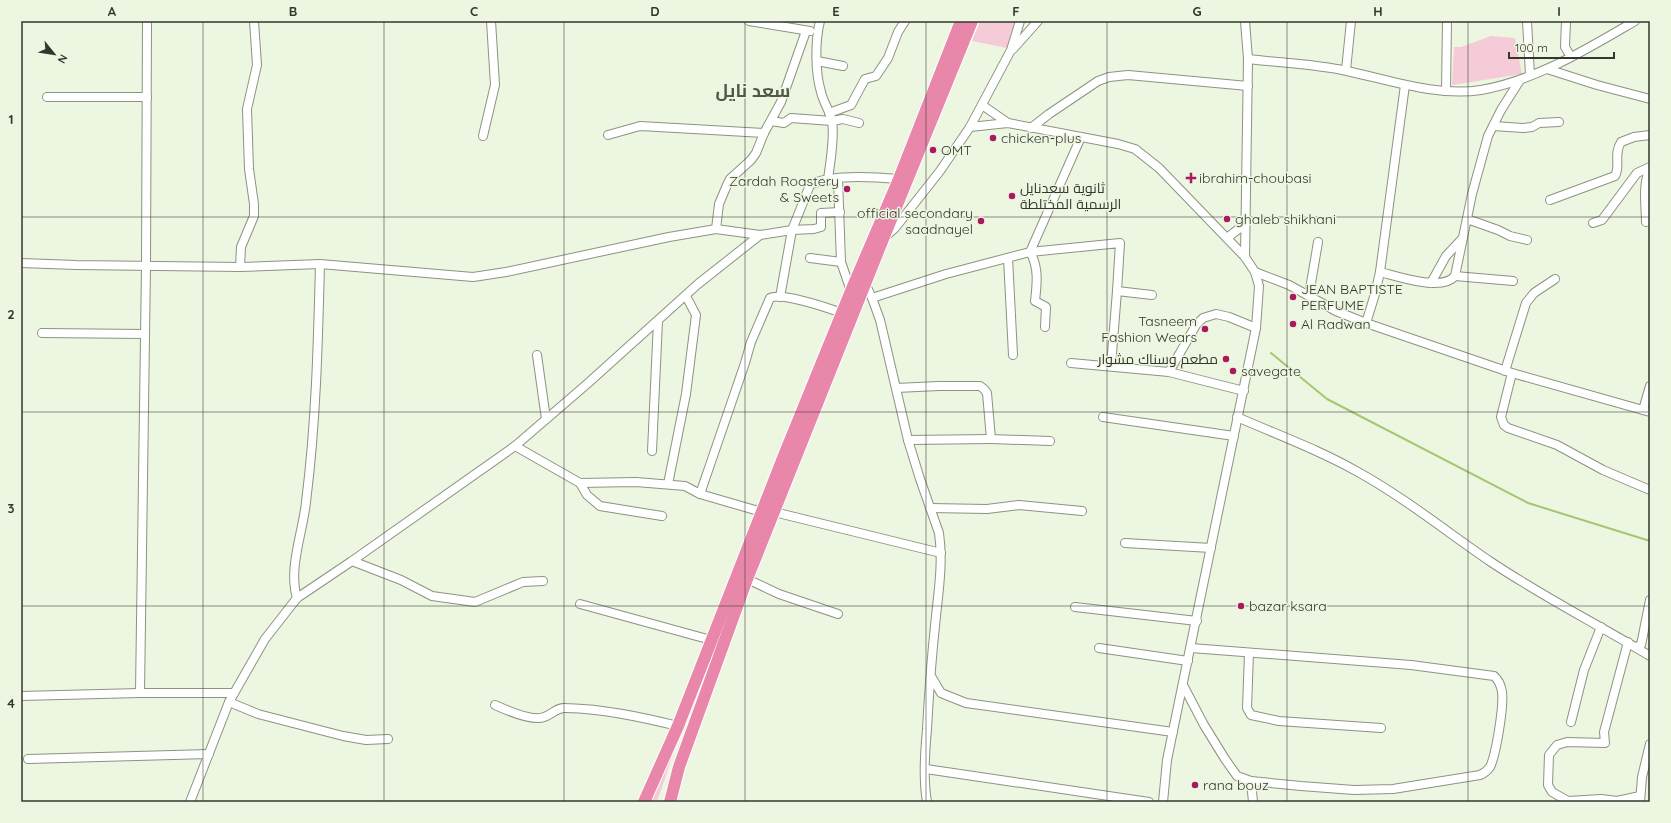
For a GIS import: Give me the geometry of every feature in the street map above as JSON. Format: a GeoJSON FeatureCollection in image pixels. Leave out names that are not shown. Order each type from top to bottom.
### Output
{"type":"FeatureCollection","features":[{"type":"Feature","properties":{"kind":"highway"},"geometry":{"type":"LineString","coordinates":[[670,802],[679,767],[742,577],[961,21]]}},
{"type":"Feature","properties":{"kind":"highway"},"geometry":{"type":"LineString","coordinates":[[768,512],[842,313],[883,239],[972,21]]}},
{"type":"Feature","properties":{"kind":"highway"},"geometry":{"type":"LineString","coordinates":[[644,802],[678,726],[711,640],[742,577]]}},
{"type":"Feature","properties":{"kind":"street"},"geometry":{"type":"LineString","coordinates":[[140,693],[146,266],[147,21]]}},
{"type":"Feature","properties":{"kind":"street"},"geometry":{"type":"LineString","coordinates":[[240,267],[241,247],[254,216],[247,109],[257,65],[254,21]]}},
{"type":"Feature","properties":{"kind":"street"},"geometry":{"type":"LineString","coordinates":[[483,136],[495,85],[491,21]]}},
{"type":"Feature","properties":{"kind":"street"},"geometry":{"type":"LineString","coordinates":[[749,21],[817,32]]}},
{"type":"Feature","properties":{"kind":"street"},"geometry":{"type":"LineString","coordinates":[[820,21],[817,32],[817,61],[820,92],[831,117],[832,147],[828,180]]}},
{"type":"Feature","properties":{"kind":"street"},"geometry":{"type":"LineString","coordinates":[[831,117],[851,105],[865,79],[876,76],[888,58],[898,32],[905,21]]}},
{"type":"Feature","properties":{"kind":"street"},"geometry":{"type":"LineString","coordinates":[[883,239],[895,228],[940,171],[970,127],[1011,50],[1020,21]]}},
{"type":"Feature","properties":{"kind":"street"},"geometry":{"type":"LineString","coordinates":[[1011,50],[1038,21]]}},
{"type":"Feature","properties":{"kind":"street"},"geometry":{"type":"LineString","coordinates":[[1245,21],[1248,59],[1245,257]]}},
{"type":"Feature","properties":{"kind":"street"},"geometry":{"type":"LineString","coordinates":[[1346,70],[1351,21]]}},
{"type":"Feature","properties":{"kind":"street"},"geometry":{"type":"LineString","coordinates":[[1446,90],[1447,21]]}},
{"type":"Feature","properties":{"kind":"street"},"geometry":{"type":"LineString","coordinates":[[1527,21],[1530,75]]}},
{"type":"Feature","properties":{"kind":"street"},"geometry":{"type":"LineString","coordinates":[[1566,21],[1565,46],[1571,57]]}},
{"type":"Feature","properties":{"kind":"street"},"geometry":{"type":"LineString","coordinates":[[1248,59],[1346,70],[1405,85],[1446,90],[1480,90],[1520,80],[1547,69],[1635,21]]}},
{"type":"Feature","properties":{"kind":"street"},"geometry":{"type":"LineString","coordinates":[[716,229],[719,204],[727,184],[730,179],[751,160],[756,153],[764,133],[783,96],[806,31]]}},
{"type":"Feature","properties":{"kind":"street"},"geometry":{"type":"LineString","coordinates":[[817,61],[843,66]]}},
{"type":"Feature","properties":{"kind":"street"},"geometry":{"type":"LineString","coordinates":[[1547,69],[1597,85],[1650,99]]}},
{"type":"Feature","properties":{"kind":"street"},"geometry":{"type":"LineString","coordinates":[[1031,128],[1089,86],[1109,77],[1128,75],[1248,86]]}},
{"type":"Feature","properties":{"kind":"street"},"geometry":{"type":"LineString","coordinates":[[1380,272],[1412,280],[1431,282],[1449,282],[1455,276],[1466,219],[1484,147],[1493,126],[1520,80]]}},
{"type":"Feature","properties":{"kind":"street"},"geometry":{"type":"LineString","coordinates":[[1366,324],[1380,272],[1405,85]]}},
{"type":"Feature","properties":{"kind":"street"},"geometry":{"type":"LineString","coordinates":[[47,97],[147,97]]}},
{"type":"Feature","properties":{"kind":"street"},"geometry":{"type":"LineString","coordinates":[[982,106],[1008,123]]}},
{"type":"Feature","properties":{"kind":"street"},"geometry":{"type":"LineString","coordinates":[[771,121],[784,123],[791,118],[831,117],[859,123]]}},
{"type":"Feature","properties":{"kind":"street"},"geometry":{"type":"LineString","coordinates":[[1493,126],[1524,128],[1532,127],[1539,123],[1559,122]]}},
{"type":"Feature","properties":{"kind":"street"},"geometry":{"type":"LineString","coordinates":[[970,127],[1008,123],[1128,146],[1141,153],[1170,179],[1245,257],[1255,272],[1259,294],[1256,328],[1184,685],[1167,760],[1163,802]]}},
{"type":"Feature","properties":{"kind":"street"},"geometry":{"type":"LineString","coordinates":[[608,135],[640,126],[764,133]]}},
{"type":"Feature","properties":{"kind":"street"},"geometry":{"type":"LineString","coordinates":[[1550,200],[1615,176],[1618,171],[1616,158],[1621,142],[1634,137],[1650,135]]}},
{"type":"Feature","properties":{"kind":"street"},"geometry":{"type":"LineString","coordinates":[[1030,252],[1081,137]]}},
{"type":"Feature","properties":{"kind":"street"},"geometry":{"type":"LineString","coordinates":[[1646,222],[1646,184],[1647,174],[1650,168]]}},
{"type":"Feature","properties":{"kind":"street"},"geometry":{"type":"LineString","coordinates":[[1593,223],[1602,220],[1637,173],[1650,168]]}},
{"type":"Feature","properties":{"kind":"street"},"geometry":{"type":"LineString","coordinates":[[780,297],[792,230],[809,187],[812,184],[828,180],[869,177],[899,179]]}},
{"type":"Feature","properties":{"kind":"street"},"geometry":{"type":"LineString","coordinates":[[838,179],[841,262],[857,286],[872,298],[880,320],[908,440],[939,533],[941,553],[940,579],[926,745],[926,801]]}},
{"type":"Feature","properties":{"kind":"street"},"geometry":{"type":"LineString","coordinates":[[21,263],[240,267],[320,264],[456,276],[485,276],[669,237],[716,229],[760,235],[792,230],[814,230],[821,227],[822,213],[840,212]]}},
{"type":"Feature","properties":{"kind":"street"},"geometry":{"type":"LineString","coordinates":[[1466,219],[1498,230],[1510,236],[1527,240]]}},
{"type":"Feature","properties":{"kind":"street"},"geometry":{"type":"LineString","coordinates":[[1227,238],[1245,224]]}},
{"type":"Feature","properties":{"kind":"street"},"geometry":{"type":"LineString","coordinates":[[190,802],[229,702],[265,639],[297,598],[515,446],[723,263],[760,235]]}},
{"type":"Feature","properties":{"kind":"street"},"geometry":{"type":"LineString","coordinates":[[1431,282],[1446,256],[1462,239]]}},
{"type":"Feature","properties":{"kind":"street"},"geometry":{"type":"LineString","coordinates":[[1309,295],[1318,242]]}},
{"type":"Feature","properties":{"kind":"street"},"geometry":{"type":"LineString","coordinates":[[872,298],[946,274],[1030,252],[1120,243],[1111,366]]}},
{"type":"Feature","properties":{"kind":"street"},"geometry":{"type":"LineString","coordinates":[[1030,252],[1034,259],[1038,281],[1035,301],[1046,308],[1045,327]]}},
{"type":"Feature","properties":{"kind":"street"},"geometry":{"type":"LineString","coordinates":[[810,258],[841,262]]}},
{"type":"Feature","properties":{"kind":"street"},"geometry":{"type":"LineString","coordinates":[[1008,258],[1013,355]]}},
{"type":"Feature","properties":{"kind":"street"},"geometry":{"type":"LineString","coordinates":[[297,598],[293,579],[306,502],[317,384],[320,264]]}},
{"type":"Feature","properties":{"kind":"street"},"geometry":{"type":"LineString","coordinates":[[1255,272],[1289,285],[1336,311],[1366,324],[1508,372],[1646,411],[1650,386]]}},
{"type":"Feature","properties":{"kind":"street"},"geometry":{"type":"LineString","coordinates":[[1455,276],[1513,281]]}},
{"type":"Feature","properties":{"kind":"street"},"geometry":{"type":"LineString","coordinates":[[1554,278],[1534,293],[1526,303],[1508,372],[1501,417],[1504,425],[1508,428],[1557,445],[1603,470],[1650,490]]}},
{"type":"Feature","properties":{"kind":"street"},"geometry":{"type":"LineString","coordinates":[[1117,291],[1152,295]]}},
{"type":"Feature","properties":{"kind":"street"},"geometry":{"type":"LineString","coordinates":[[668,484],[686,394],[696,315],[686,296]]}},
{"type":"Feature","properties":{"kind":"street"},"geometry":{"type":"LineString","coordinates":[[700,494],[751,342],[770,298],[774,296],[802,301],[842,313]]}},
{"type":"Feature","properties":{"kind":"street"},"geometry":{"type":"LineString","coordinates":[[1169,372],[1196,325],[1203,318],[1216,314],[1256,328]]}},
{"type":"Feature","properties":{"kind":"street"},"geometry":{"type":"LineString","coordinates":[[652,451],[658,321]]}},
{"type":"Feature","properties":{"kind":"street"},"geometry":{"type":"LineString","coordinates":[[42,333],[145,334]]}},
{"type":"Feature","properties":{"kind":"street"},"geometry":{"type":"LineString","coordinates":[[537,355],[546,419]]}},
{"type":"Feature","properties":{"kind":"street"},"geometry":{"type":"LineString","coordinates":[[1071,363],[1169,372],[1244,391]]}},
{"type":"Feature","properties":{"kind":"street"},"geometry":{"type":"LineString","coordinates":[[896,388],[939,386],[982,387],[987,393],[991,439]]}},
{"type":"Feature","properties":{"kind":"street"},"geometry":{"type":"LineString","coordinates":[[1103,417],[1234,436]]}},
{"type":"Feature","properties":{"kind":"street"},"geometry":{"type":"LineString","coordinates":[[1237,417],[1320,453],[1359,472],[1492,563],[1650,656]]}},
{"type":"Feature","properties":{"kind":"street"},"geometry":{"type":"LineString","coordinates":[[908,440],[991,439],[1050,441]]}},
{"type":"Feature","properties":{"kind":"street"},"geometry":{"type":"LineString","coordinates":[[515,446],[580,482],[668,484],[685,486],[700,494],[768,512],[941,553]]}},
{"type":"Feature","properties":{"kind":"street"},"geometry":{"type":"LineString","coordinates":[[580,482],[587,495],[600,506],[662,516]]}},
{"type":"Feature","properties":{"kind":"street"},"geometry":{"type":"LineString","coordinates":[[930,508],[987,509],[1020,505],[1082,511]]}},
{"type":"Feature","properties":{"kind":"street"},"geometry":{"type":"LineString","coordinates":[[1125,543],[1211,548]]}},
{"type":"Feature","properties":{"kind":"street"},"geometry":{"type":"LineString","coordinates":[[352,561],[401,580],[432,596],[463,599],[475,602],[523,582],[543,581]]}},
{"type":"Feature","properties":{"kind":"street"},"geometry":{"type":"LineString","coordinates":[[742,577],[779,594],[838,614]]}},
{"type":"Feature","properties":{"kind":"street"},"geometry":{"type":"LineString","coordinates":[[1636,647],[1641,645],[1650,600]]}},
{"type":"Feature","properties":{"kind":"street"},"geometry":{"type":"LineString","coordinates":[[580,604],[711,640]]}},
{"type":"Feature","properties":{"kind":"street"},"geometry":{"type":"LineString","coordinates":[[1075,607],[1197,621]]}},
{"type":"Feature","properties":{"kind":"street"},"geometry":{"type":"LineString","coordinates":[[1570,722],[1584,670],[1601,627]]}},
{"type":"Feature","properties":{"kind":"street"},"geometry":{"type":"LineString","coordinates":[[1628,642],[1604,732],[1605,743],[1567,742],[1557,745],[1549,755],[1548,785],[1552,792],[1568,801],[1594,799],[1617,801],[1640,799],[1642,777],[1650,744]]}},
{"type":"Feature","properties":{"kind":"street"},"geometry":{"type":"LineString","coordinates":[[1099,648],[1188,661]]}},
{"type":"Feature","properties":{"kind":"street"},"geometry":{"type":"LineString","coordinates":[[1184,685],[1204,726],[1225,759],[1237,776],[1250,781],[1339,789],[1392,789],[1480,775],[1487,771],[1491,765],[1496,746],[1502,694],[1498,679],[1494,676],[1412,665],[1191,648]]}},
{"type":"Feature","properties":{"kind":"street"},"geometry":{"type":"LineString","coordinates":[[1249,653],[1247,708],[1251,715],[1279,721],[1381,728]]}},
{"type":"Feature","properties":{"kind":"street"},"geometry":{"type":"LineString","coordinates":[[931,676],[941,693],[966,703],[1173,732]]}},
{"type":"Feature","properties":{"kind":"street"},"geometry":{"type":"LineString","coordinates":[[21,696],[140,693],[234,694]]}},
{"type":"Feature","properties":{"kind":"street"},"geometry":{"type":"LineString","coordinates":[[229,702],[258,714],[343,736],[366,740],[388,739]]}},
{"type":"Feature","properties":{"kind":"street"},"geometry":{"type":"LineString","coordinates":[[494,705],[532,718],[541,719],[557,709],[567,708],[602,711],[678,726]]}},
{"type":"Feature","properties":{"kind":"street"},"geometry":{"type":"LineString","coordinates":[[28,759],[209,754]]}},
{"type":"Feature","properties":{"kind":"street"},"geometry":{"type":"LineString","coordinates":[[926,769],[1149,802]]}},
{"type":"Feature","properties":{"kind":"street"},"geometry":{"type":"LineString","coordinates":[[1250,781],[1253,802]]}},
{"type":"Feature","properties":{"kind":"shaded area"},"geometry":{"type":"Polygon","coordinates":[[[980,21],[1015,21],[1007,48],[972,41],[980,21]]]}},
{"type":"Feature","properties":{"kind":"shaded area"},"geometry":{"type":"Polygon","coordinates":[[[1491,36],[1515,38],[1522,74],[1452,85],[1454,47],[1461,47],[1491,36]]]}},
{"type":"Feature","properties":{"kind":"shaded area"},"geometry":{"type":"Polygon","coordinates":[[[677,742],[657,802],[648,802],[677,742]]]}},
{"type":"Feature","properties":{"kind":"waterway"},"geometry":{"type":"LineString","coordinates":[[1271,353],[1327,399],[1528,503],[1650,541]]}},
{"type":"Feature","properties":{"kind":"place","name":"chicken-plus"},"geometry":{"type":"Point","coordinates":[993,138]}},
{"type":"Feature","properties":{"kind":"place","name":"OMT"},"geometry":{"type":"Point","coordinates":[933,150]}},
{"type":"Feature","properties":{"kind":"place","name":"ibrahim-choubasi"},"geometry":{"type":"Point","coordinates":[1191,178]}},
{"type":"Feature","properties":{"kind":"place","name":"Zardah Roastery & Sweets"},"geometry":{"type":"Point","coordinates":[847,189]}},
{"type":"Feature","properties":{"kind":"place","name":"ثانوية سعدنايل الرسمية المختلطة"},"geometry":{"type":"Point","coordinates":[1012,196]}},
{"type":"Feature","properties":{"kind":"place","name":"ghaleb shikhani"},"geometry":{"type":"Point","coordinates":[1227,219]}},
{"type":"Feature","properties":{"kind":"place","name":"official secondary saadnayel"},"geometry":{"type":"Point","coordinates":[981,221]}},
{"type":"Feature","properties":{"kind":"place","name":"JEAN BAPTISTE PERFUME"},"geometry":{"type":"Point","coordinates":[1293,297]}},
{"type":"Feature","properties":{"kind":"place","name":"Al Radwan"},"geometry":{"type":"Point","coordinates":[1293,324]}},
{"type":"Feature","properties":{"kind":"place","name":"Tasneem Fashion Wears"},"geometry":{"type":"Point","coordinates":[1205,329]}},
{"type":"Feature","properties":{"kind":"place","name":"مطعم وسناك مشوار"},"geometry":{"type":"Point","coordinates":[1226,359]}},
{"type":"Feature","properties":{"kind":"place","name":"savegate"},"geometry":{"type":"Point","coordinates":[1233,371]}},
{"type":"Feature","properties":{"kind":"place","name":"bazar ksara"},"geometry":{"type":"Point","coordinates":[1241,606]}},
{"type":"Feature","properties":{"kind":"place","name":"rana bouz"},"geometry":{"type":"Point","coordinates":[1195,785]}},
{"type":"Feature","properties":{"kind":"district","name":"سعد نايل"},"geometry":{"type":"Point","coordinates":[753,90]}}]}
